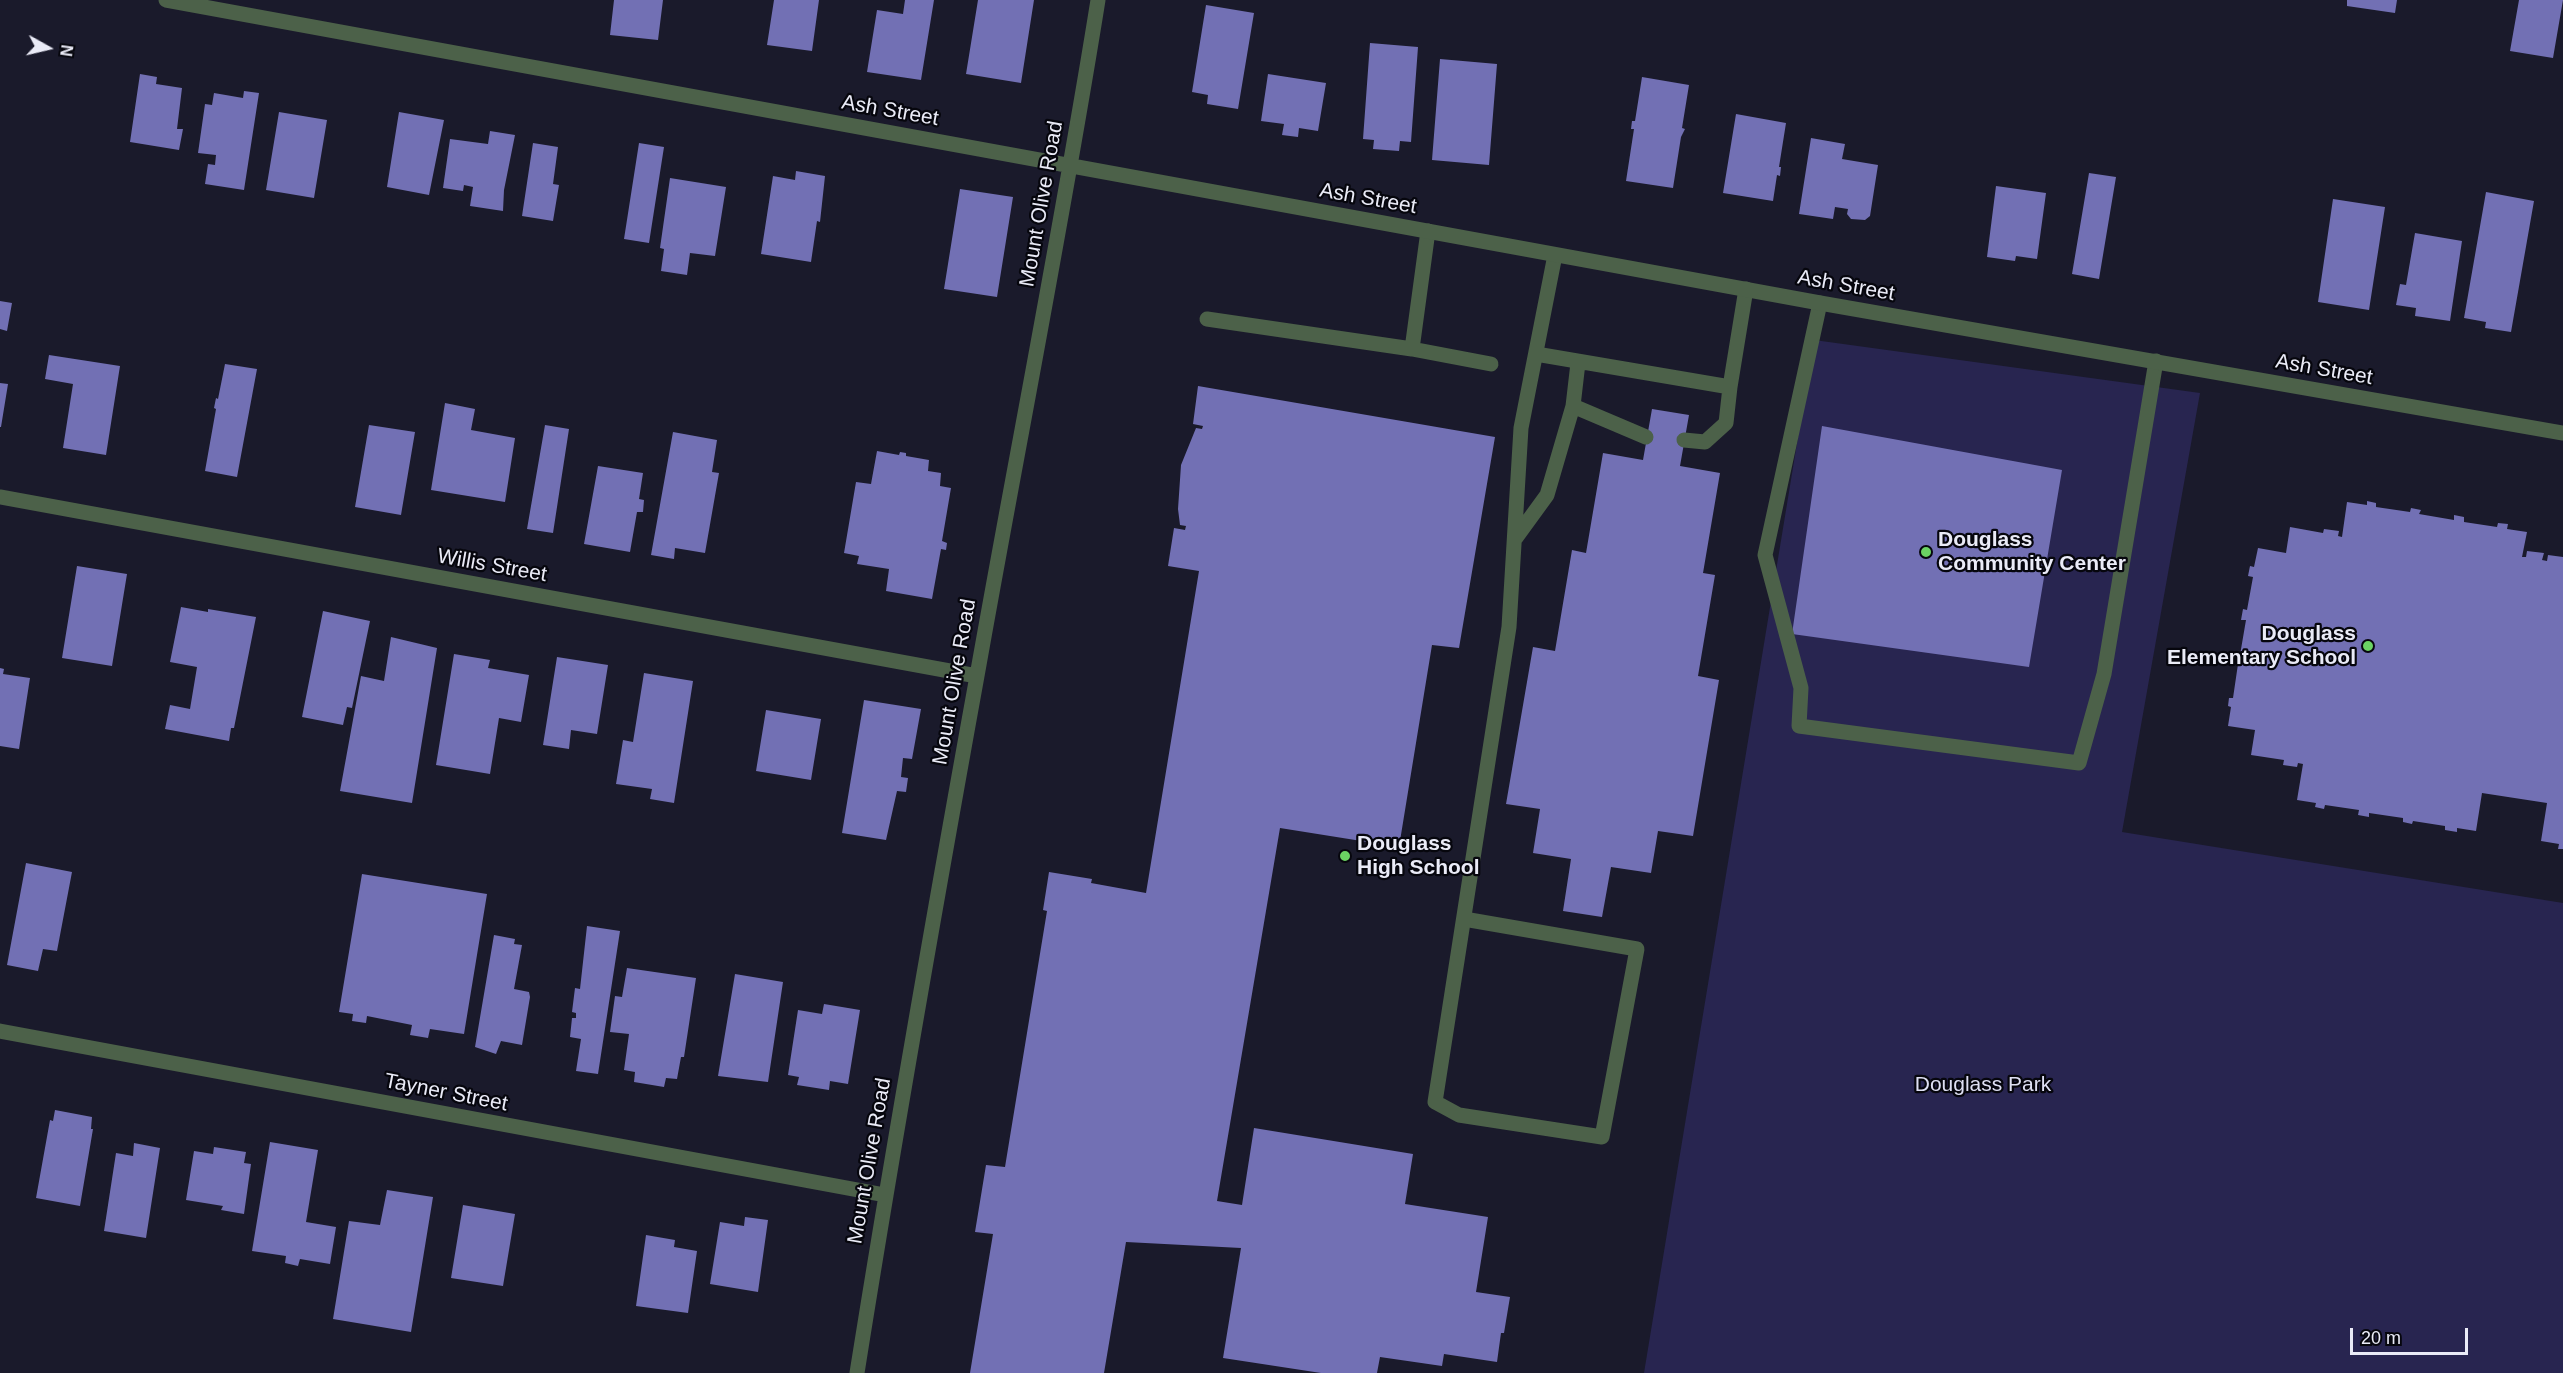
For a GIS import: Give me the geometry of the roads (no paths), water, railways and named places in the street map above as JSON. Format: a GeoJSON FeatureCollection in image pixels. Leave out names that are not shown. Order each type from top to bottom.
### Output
{"type":"FeatureCollection","features":[{"type":"Feature","properties":{"kind":"street","name":"Ash Street"},"geometry":{"type":"LineString","coordinates":[[166,0],[1820,303],[2563,433]]}},
{"type":"Feature","properties":{"kind":"street","name":"Mount Olive Road"},"geometry":{"type":"LineString","coordinates":[[857,1373],[885,1196],[977,676],[1072,166],[1098,0]]}},
{"type":"Feature","properties":{"kind":"street"},"geometry":{"type":"LineString","coordinates":[[1412,349],[1428,231]]}},
{"type":"Feature","properties":{"kind":"street"},"geometry":{"type":"LineString","coordinates":[[1464,919],[1637,948],[1602,1137],[1459,1115],[1435,1102],[1509,627],[1521,428],[1555,255]]}},
{"type":"Feature","properties":{"kind":"street"},"geometry":{"type":"LineString","coordinates":[[1684,440],[1705,442],[1726,423],[1746,289]]}},
{"type":"Feature","properties":{"kind":"street"},"geometry":{"type":"LineString","coordinates":[[1820,303],[1765,555],[1801,688],[1799,726],[2079,763],[2104,674],[2156,362]]}},
{"type":"Feature","properties":{"kind":"street"},"geometry":{"type":"LineString","coordinates":[[1207,319],[1491,363]]}},
{"type":"Feature","properties":{"kind":"street"},"geometry":{"type":"LineString","coordinates":[[1536,354],[1578,363],[1730,387]]}},
{"type":"Feature","properties":{"kind":"street"},"geometry":{"type":"LineString","coordinates":[[1514,539],[1546,495],[1573,406],[1578,363]]}},
{"type":"Feature","properties":{"kind":"street"},"geometry":{"type":"LineString","coordinates":[[1573,406],[1646,437]]}},
{"type":"Feature","properties":{"kind":"street","name":"Willis Street"},"geometry":{"type":"LineString","coordinates":[[0,497],[977,676]]}},
{"type":"Feature","properties":{"kind":"street","name":"Tayner Street"},"geometry":{"type":"LineString","coordinates":[[0,1031],[885,1196]]}},
{"type":"Feature","properties":{"kind":"place","name":"Douglass Community Center"},"geometry":{"type":"Point","coordinates":[1926,552]}},
{"type":"Feature","properties":{"kind":"place","name":"Douglass Elementary School"},"geometry":{"type":"Point","coordinates":[2368,646]}},
{"type":"Feature","properties":{"kind":"place","name":"Douglass High School"},"geometry":{"type":"Point","coordinates":[1345,856]}},
{"type":"Feature","properties":{"kind":"park label","name":"Douglass Park"},"geometry":{"type":"Point","coordinates":[1983,1085]}}]}
